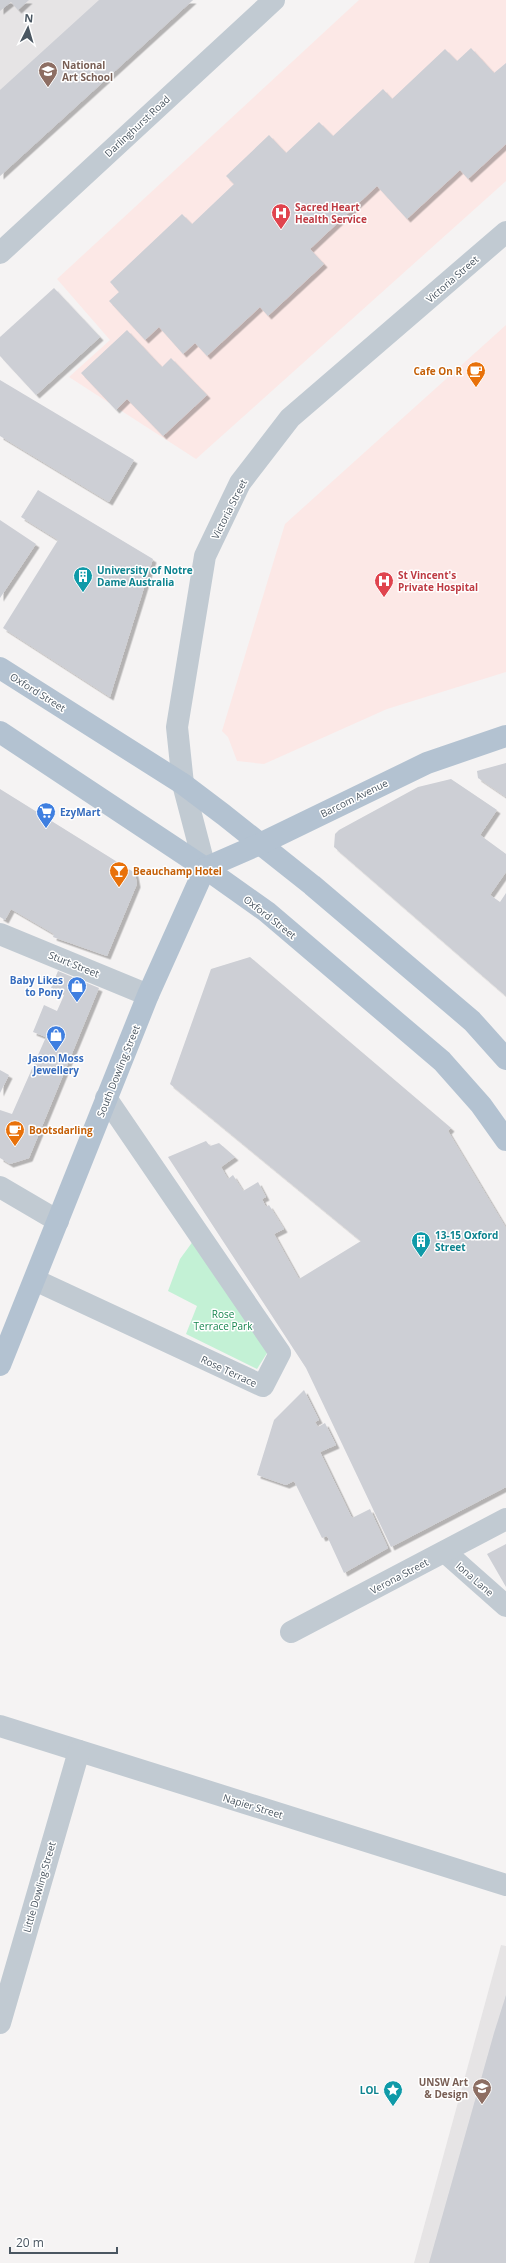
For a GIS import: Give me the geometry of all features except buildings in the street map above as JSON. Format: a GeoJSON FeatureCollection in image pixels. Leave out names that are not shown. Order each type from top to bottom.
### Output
{"type":"FeatureCollection","features":[{"type":"Feature","properties":{"kind":"main road","name":"Oxford Street"},"geometry":{"type":"LineString","coordinates":[[0,668],[183,784],[260,844],[472,1021],[506,1059]]}},
{"type":"Feature","properties":{"kind":"main road","name":"Oxford Street"},"geometry":{"type":"LineString","coordinates":[[0,732],[206,868],[267,912],[442,1061],[481,1105],[506,1140]]}},
{"type":"Feature","properties":{"kind":"main road","name":"Barcom Avenue"},"geometry":{"type":"LineString","coordinates":[[206,868],[260,844],[426,763],[506,736]]}},
{"type":"Feature","properties":{"kind":"main road","name":"South Dowling Street"},"geometry":{"type":"LineString","coordinates":[[0,1365],[148,995],[206,868]]}},
{"type":"Feature","properties":{"kind":"street","name":"Darlinghurst Road"},"geometry":{"type":"LineString","coordinates":[[0,252],[274,0]]}},
{"type":"Feature","properties":{"kind":"street","name":"Victoria Street"},"geometry":{"type":"LineString","coordinates":[[206,868],[183,784],[177,720],[205,556],[240,482],[290,418],[506,232]]}},
{"type":"Feature","properties":{"kind":"street","name":"Sturt Street"},"geometry":{"type":"LineString","coordinates":[[0,934],[148,995]]}},
{"type":"Feature","properties":{"kind":"street","name":"Rose Terrace"},"geometry":{"type":"LineString","coordinates":[[34,1280],[263,1386],[280,1353],[106,1098]]}},
{"type":"Feature","properties":{"kind":"street"},"geometry":{"type":"LineString","coordinates":[[0,1187],[58,1221]]}},
{"type":"Feature","properties":{"kind":"street","name":"Verona Street"},"geometry":{"type":"LineString","coordinates":[[292,1632],[506,1519]]}},
{"type":"Feature","properties":{"kind":"street","name":"Iona Lane"},"geometry":{"type":"LineString","coordinates":[[445,1552],[506,1606]]}},
{"type":"Feature","properties":{"kind":"street","name":"Napier Street"},"geometry":{"type":"LineString","coordinates":[[0,1726],[506,1885]]}},
{"type":"Feature","properties":{"kind":"street","name":"Little Dowling Street"},"geometry":{"type":"LineString","coordinates":[[0,2023],[79,1751]]}},
{"type":"Feature","properties":{"kind":"shaded area","name":"National Art School"},"geometry":{"type":"Polygon","coordinates":[[[0,0],[193,0],[0,176],[0,0]]]}},
{"type":"Feature","properties":{"kind":"shaded area","name":"Sacred Heart Health Service"},"geometry":{"type":"Polygon","coordinates":[[[359,0],[506,0],[506,181],[196,459],[69,377],[110,340],[57,279],[359,0]]]}},
{"type":"Feature","properties":{"kind":"shaded area","name":"St Vincent's Private Hospital"},"geometry":{"type":"Polygon","coordinates":[[[506,325],[506,672],[387,709],[264,764],[237,761],[228,737],[222,731],[285,524],[506,325]]]}},
{"type":"Feature","properties":{"kind":"shaded area","name":"UNSW Art & Design"},"geometry":{"type":"Polygon","coordinates":[[[501,1945],[506,1946],[506,2263],[414,2263],[501,1945]]]}},
{"type":"Feature","properties":{"kind":"green space","name":"Rose Terrace Park"},"geometry":{"type":"Polygon","coordinates":[[[199,1233],[274,1342],[257,1369],[186,1334],[197,1306],[168,1291],[180,1259],[199,1233]]]}},
{"type":"Feature","properties":{"kind":"place","name":"National Art School"},"geometry":{"type":"Point","coordinates":[48,88]}},
{"type":"Feature","properties":{"kind":"place","name":"Sacred Heart Health Service"},"geometry":{"type":"Point","coordinates":[281,230]}},
{"type":"Feature","properties":{"kind":"place","name":"Cafe On R"},"geometry":{"type":"Point","coordinates":[476,388]}},
{"type":"Feature","properties":{"kind":"place","name":"University of Notre Dame Australia"},"geometry":{"type":"Point","coordinates":[83,593]}},
{"type":"Feature","properties":{"kind":"place","name":"St Vincent's Private Hospital"},"geometry":{"type":"Point","coordinates":[384,598]}},
{"type":"Feature","properties":{"kind":"place","name":"EzyMart"},"geometry":{"type":"Point","coordinates":[46,829]}},
{"type":"Feature","properties":{"kind":"place","name":"Beauchamp Hotel"},"geometry":{"type":"Point","coordinates":[119,888]}},
{"type":"Feature","properties":{"kind":"place","name":"Baby Likes to Pony"},"geometry":{"type":"Point","coordinates":[77,1003]}},
{"type":"Feature","properties":{"kind":"place","name":"Jason Moss Jewellery"},"geometry":{"type":"Point","coordinates":[56,1052]}},
{"type":"Feature","properties":{"kind":"place","name":"Bootsdarling"},"geometry":{"type":"Point","coordinates":[15,1147]}},
{"type":"Feature","properties":{"kind":"place","name":"13-15 Oxford Street"},"geometry":{"type":"Point","coordinates":[421,1258]}},
{"type":"Feature","properties":{"kind":"place","name":"UNSW Art & Design"},"geometry":{"type":"Point","coordinates":[482,2105]}},
{"type":"Feature","properties":{"kind":"place","name":"LOL"},"geometry":{"type":"Point","coordinates":[393,2107]}}]}
